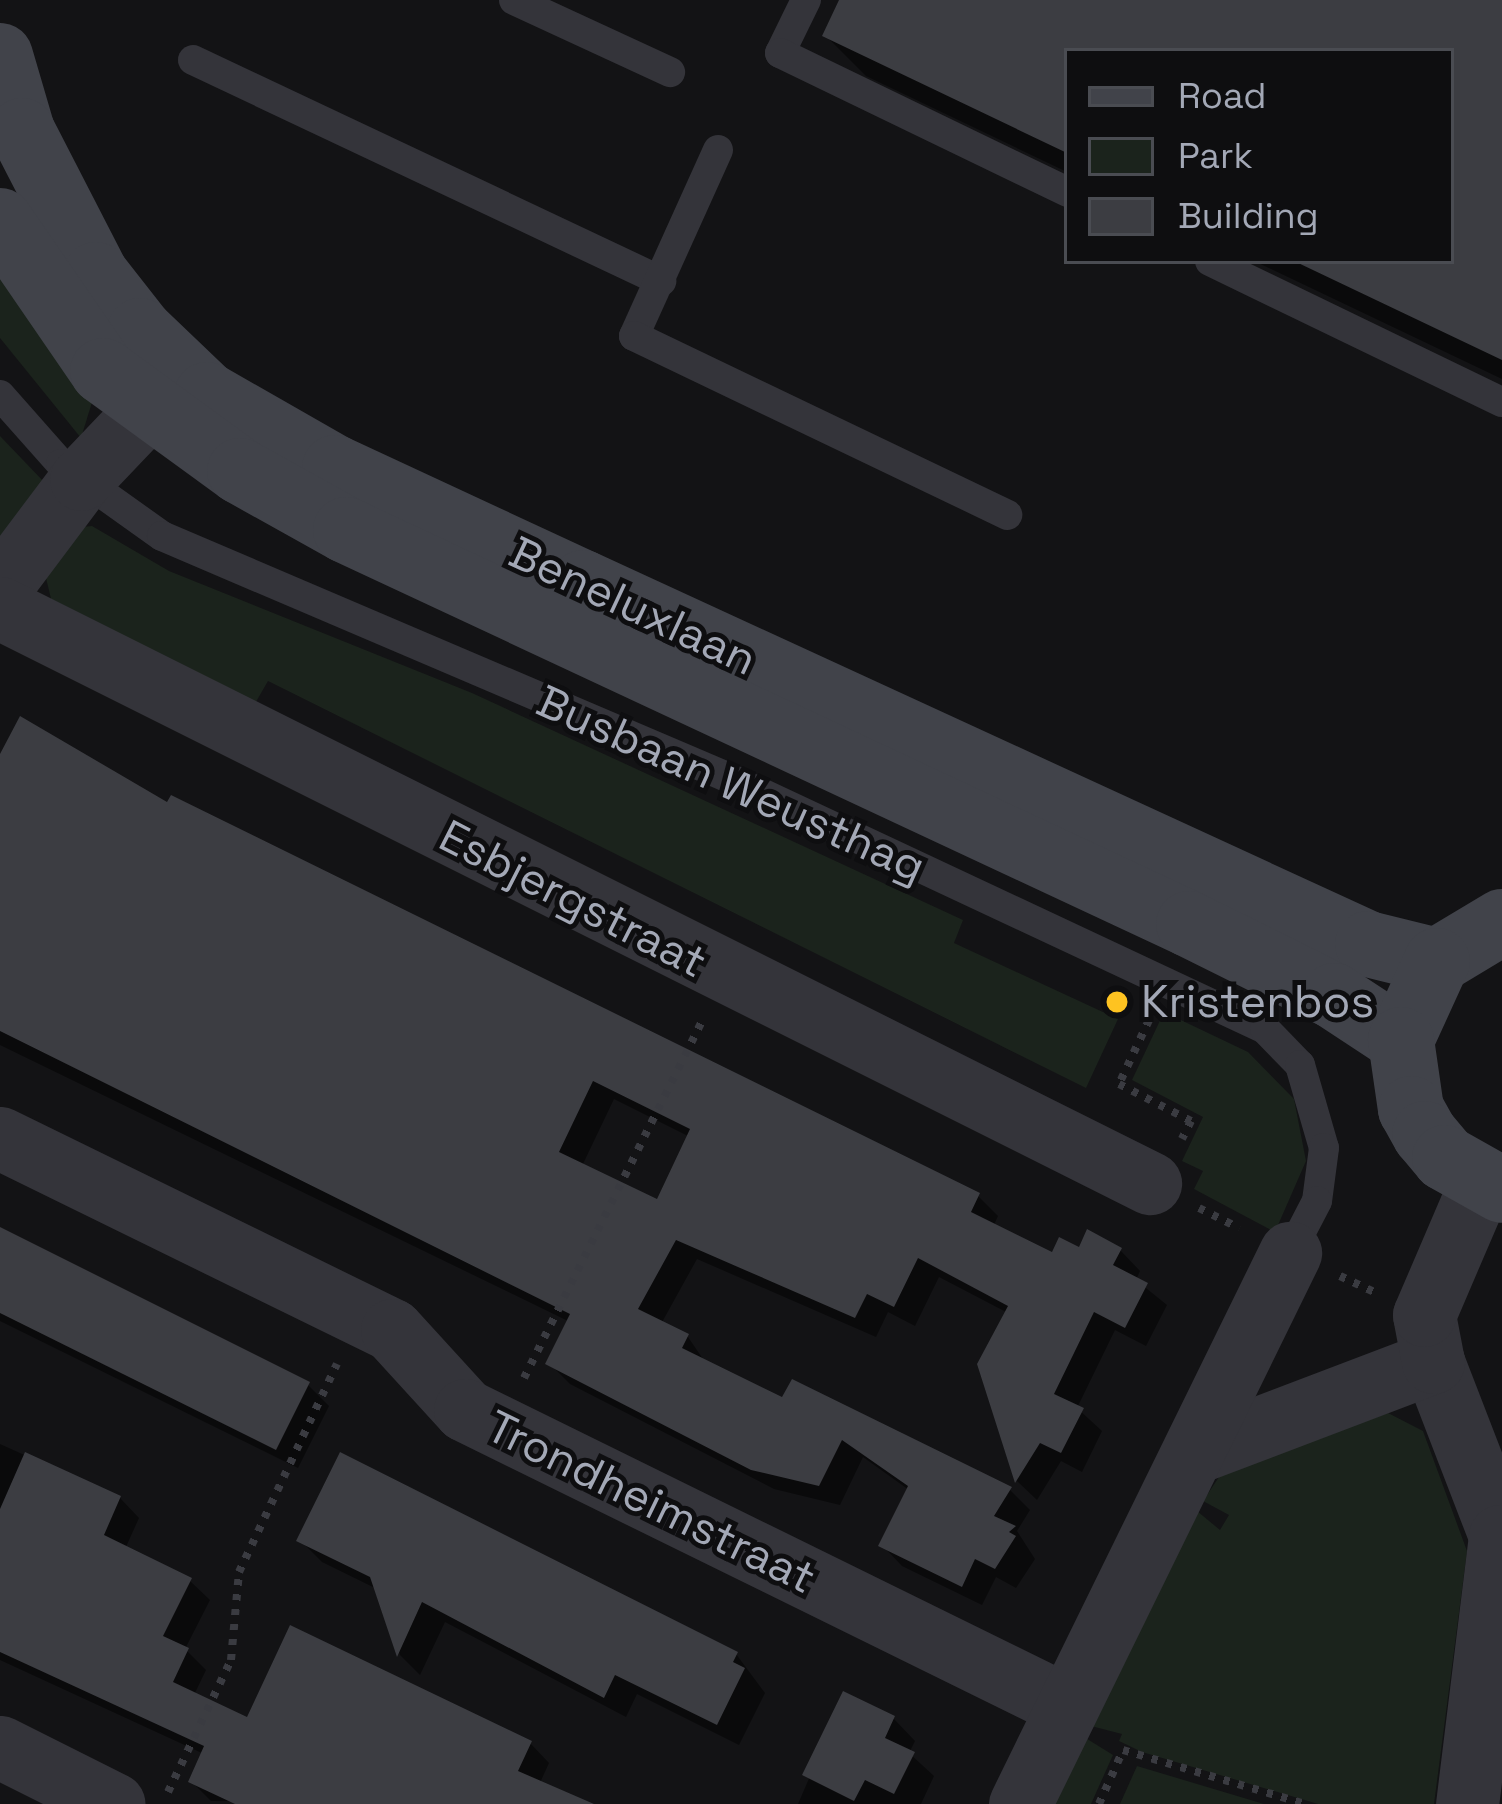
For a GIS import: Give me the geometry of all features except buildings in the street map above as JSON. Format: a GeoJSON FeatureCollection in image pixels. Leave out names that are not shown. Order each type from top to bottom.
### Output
{"type":"FeatureCollection","features":[{"type":"Feature","properties":{"kind":"street","name":"Beneluxlaan"},"geometry":{"type":"LineString","coordinates":[[0,56],[22,131],[96,275],[164,390]]}},
{"type":"Feature","properties":{"kind":"street","name":"Beneluxlaan"},"geometry":{"type":"LineString","coordinates":[[0,221],[65,326],[164,390],[346,530],[1190,924],[1334,996],[1401,1040]]}},
{"type":"Feature","properties":{"kind":"street","name":"Beneluxlaan"},"geometry":{"type":"LineString","coordinates":[[164,390],[207,395],[335,468],[1368,944],[1437,961]]}},
{"type":"Feature","properties":{"kind":"street"},"geometry":{"type":"LineString","coordinates":[[0,587],[81,479],[164,390]]}},
{"type":"Feature","properties":{"kind":"street","name":"Esbjergstraat"},"geometry":{"type":"LineString","coordinates":[[0,608],[725,976],[1163,1166]]}},
{"type":"Feature","properties":{"kind":"street"},"geometry":{"type":"LineString","coordinates":[[1467,1804],[1500,1536],[1433,1362],[1424,1315],[1491,1186],[1445,1158],[1418,1122],[1401,1040],[1437,961],[1502,922]]}},
{"type":"Feature","properties":{"kind":"street","name":"Trondheimstraat"},"geometry":{"type":"LineString","coordinates":[[0,1138],[392,1330],[465,1410],[1067,1706]]}},
{"type":"Feature","properties":{"kind":"street"},"geometry":{"type":"LineString","coordinates":[[1019,1804],[1290,1253]]}},
{"type":"Feature","properties":{"kind":"street"},"geometry":{"type":"LineString","coordinates":[[1193,1453],[1433,1362]]}},
{"type":"Feature","properties":{"kind":"street"},"geometry":{"type":"LineString","coordinates":[[0,1747],[114,1804]]}},
{"type":"Feature","properties":{"kind":"lane"},"geometry":{"type":"LineString","coordinates":[[514,0],[670,72]]}},
{"type":"Feature","properties":{"kind":"lane"},"geometry":{"type":"LineString","coordinates":[[806,0],[780,53],[1064,191]]}},
{"type":"Feature","properties":{"kind":"lane"},"geometry":{"type":"LineString","coordinates":[[193,60],[661,281]]}},
{"type":"Feature","properties":{"kind":"lane"},"geometry":{"type":"LineString","coordinates":[[718,150],[634,336],[1007,515]]}},
{"type":"Feature","properties":{"kind":"lane"},"geometry":{"type":"LineString","coordinates":[[1216,264],[1502,402]]}},
{"type":"Feature","properties":{"kind":"lane","name":"Busbaan Weusthag"},"geometry":{"type":"LineString","coordinates":[[0,395],[81,479],[162,536],[727,777],[1265,1029],[1300,1065],[1324,1148],[1317,1201],[1290,1253]]}},
{"type":"Feature","properties":{"kind":"path"},"geometry":{"type":"LineString","coordinates":[[496,1426],[725,976]]}},
{"type":"Feature","properties":{"kind":"path"},"geometry":{"type":"LineString","coordinates":[[1163,1166],[1191,1121],[1119,1084],[1166,982]]}},
{"type":"Feature","properties":{"kind":"path"},"geometry":{"type":"LineString","coordinates":[[153,1804],[167,1795],[230,1660],[239,1571],[360,1315]]}},
{"type":"Feature","properties":{"kind":"path"},"geometry":{"type":"LineString","coordinates":[[1099,1804],[1123,1750],[1305,1804]]}},
{"type":"Feature","properties":{"kind":"green space"},"geometry":{"type":"Polygon","coordinates":[[[0,245],[93,399],[81,438],[0,338],[0,245]]]}},
{"type":"Feature","properties":{"kind":"green space"},"geometry":{"type":"Polygon","coordinates":[[[0,436],[46,484],[0,544],[0,436]]]}},
{"type":"Feature","properties":{"kind":"green space"},"geometry":{"type":"Polygon","coordinates":[[[92,526],[169,571],[472,693],[963,920],[954,943],[1118,1019],[1086,1088],[268,681],[249,714],[53,607],[46,578],[73,528],[92,526]]]}},
{"type":"Feature","properties":{"kind":"green space"},"geometry":{"type":"Polygon","coordinates":[[[1164,1012],[1248,1052],[1294,1099],[1306,1161],[1275,1232],[1194,1189],[1203,1171],[1182,1161],[1203,1117],[1132,1080],[1164,1012]]]}},
{"type":"Feature","properties":{"kind":"green space"},"geometry":{"type":"Polygon","coordinates":[[[1388,1413],[1423,1431],[1467,1551],[1434,1804],[1318,1804],[1142,1752],[1119,1741],[1122,1734],[1091,1726],[1197,1511],[1220,1530],[1229,1515],[1203,1501],[1221,1474],[1388,1413]]]}},
{"type":"Feature","properties":{"kind":"green space"},"geometry":{"type":"Polygon","coordinates":[[[1076,1732],[1113,1755],[1091,1804],[1043,1804],[1076,1732]]]}},
{"type":"Feature","properties":{"kind":"green space"},"geometry":{"type":"Polygon","coordinates":[[[1137,1766],[1264,1804],[1120,1804],[1137,1766]]]}},
{"type":"Feature","properties":{"kind":"place","name":"Kristenbos"},"geometry":{"type":"Point","coordinates":[1117,1002]}}]}
